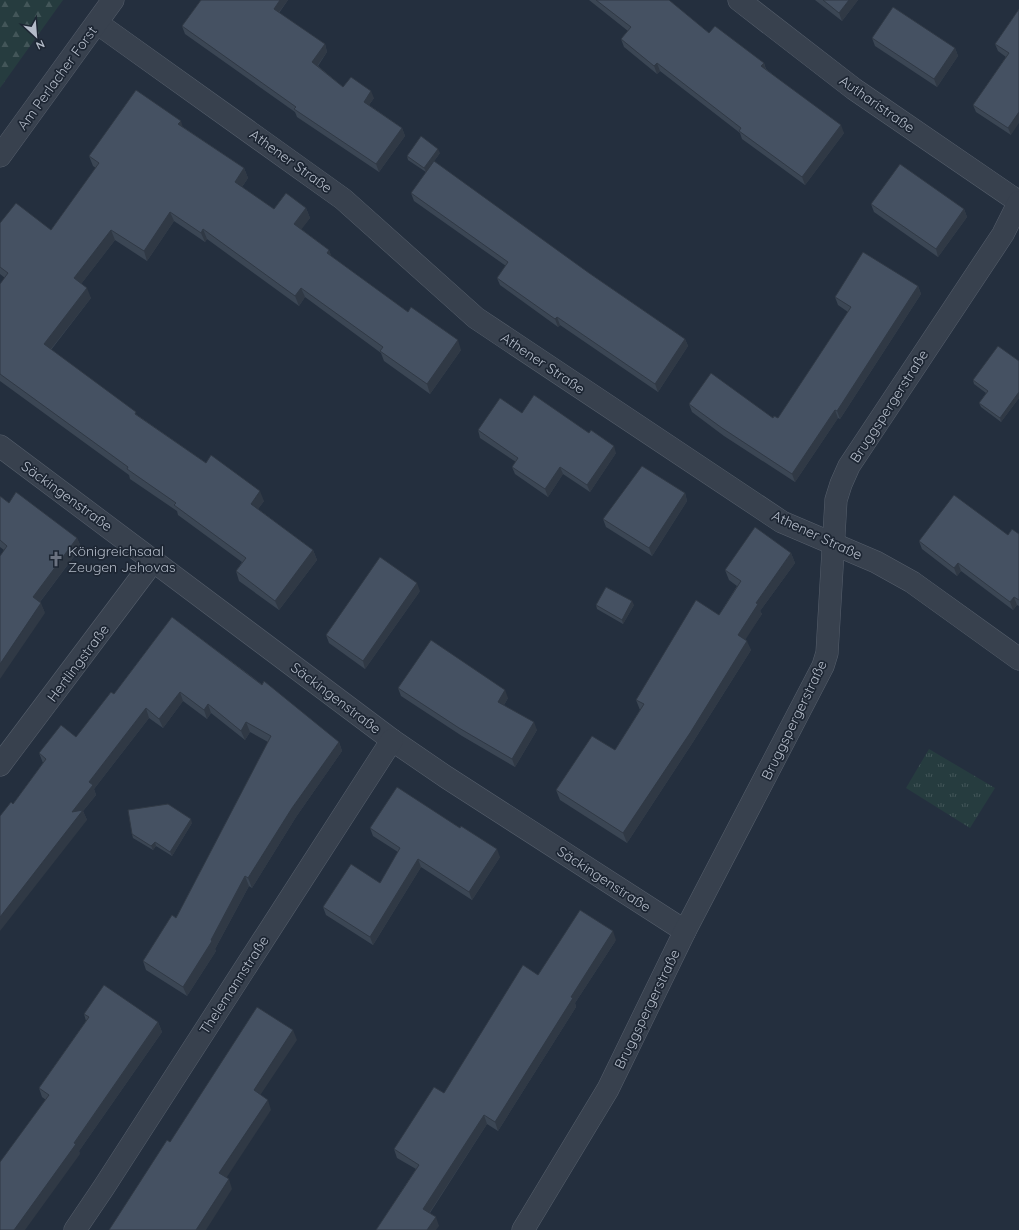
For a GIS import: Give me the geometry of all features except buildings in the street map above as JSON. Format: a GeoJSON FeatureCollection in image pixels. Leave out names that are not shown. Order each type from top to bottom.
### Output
{"type":"FeatureCollection","features":[{"type":"Feature","properties":{"kind":"street","name":"Am Perlacher Forst"},"geometry":{"type":"LineString","coordinates":[[0,156],[113,0]]}},
{"type":"Feature","properties":{"kind":"street","name":"Autharistraße"},"geometry":{"type":"LineString","coordinates":[[738,0],[854,89],[1019,202]]}},
{"type":"Feature","properties":{"kind":"street","name":"Athener Straße"},"geometry":{"type":"LineString","coordinates":[[97,23],[343,199],[476,318],[782,522],[876,562],[912,582],[1019,659]]}},
{"type":"Feature","properties":{"kind":"street","name":"Bruggspergerstraße"},"geometry":{"type":"LineString","coordinates":[[523,1230],[608,1090],[685,931],[823,666],[827,653],[836,500],[849,466],[1003,234],[1019,202]]}},
{"type":"Feature","properties":{"kind":"street","name":"Säckingenstraße"},"geometry":{"type":"LineString","coordinates":[[0,446],[392,740],[446,777],[685,931]]}},
{"type":"Feature","properties":{"kind":"street","name":"Hertlingstraße"},"geometry":{"type":"LineString","coordinates":[[0,765],[154,560]]}},
{"type":"Feature","properties":{"kind":"street","name":"Thelemannstraße"},"geometry":{"type":"LineString","coordinates":[[75,1230],[392,740]]}},
{"type":"Feature","properties":{"kind":"green space"},"geometry":{"type":"Polygon","coordinates":[[[0,0],[63,0],[0,88],[0,0]]]}},
{"type":"Feature","properties":{"kind":"green space"},"geometry":{"type":"Polygon","coordinates":[[[929,749],[995,788],[970,828],[906,788],[929,749]]]}},
{"type":"Feature","properties":{"kind":"place","name":"Königreichsaal Zeugen Jehovas"},"geometry":{"type":"Point","coordinates":[56,559]}}]}
